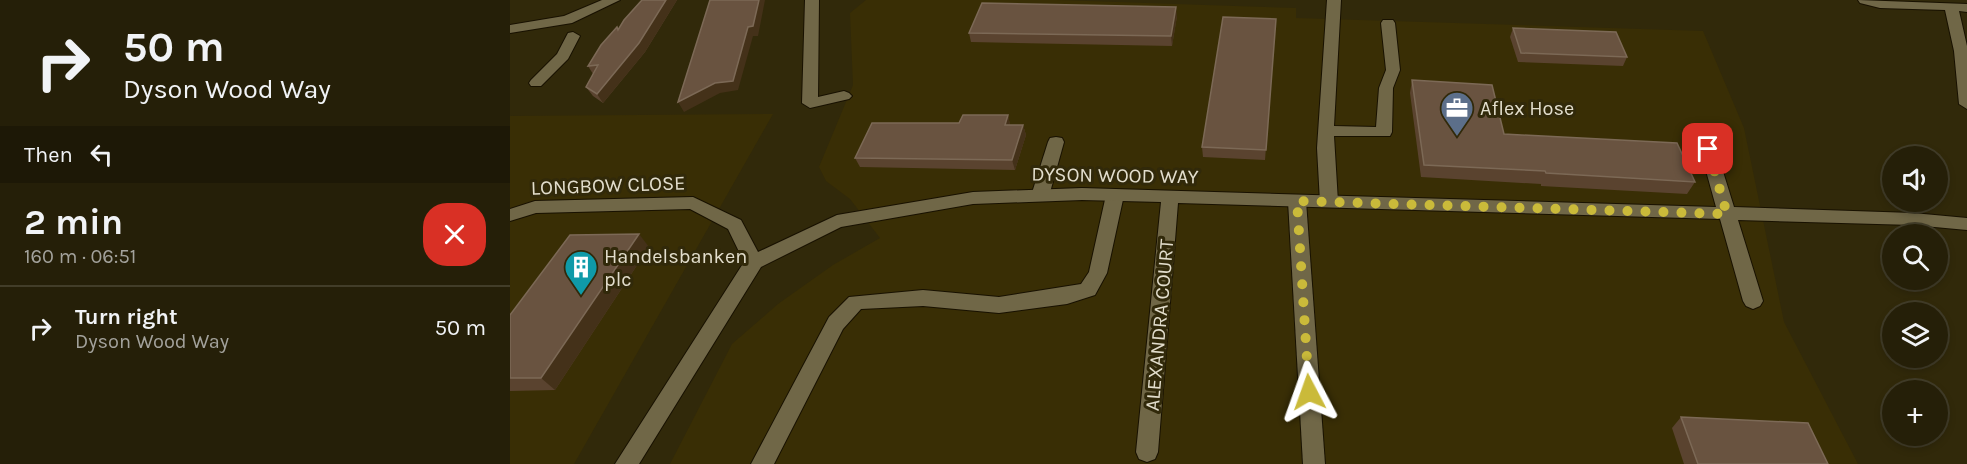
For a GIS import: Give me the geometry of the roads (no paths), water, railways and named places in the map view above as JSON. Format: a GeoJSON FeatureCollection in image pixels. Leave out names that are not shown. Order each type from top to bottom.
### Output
{"type":"FeatureCollection","features":[{"type":"Feature","properties":{"kind":"street"},"geometry":{"type":"LineString","coordinates":[[510,29],[567,20],[613,0]]}},
{"type":"Feature","properties":{"kind":"street"},"geometry":{"type":"LineString","coordinates":[[812,0],[810,103],[844,96]]}},
{"type":"Feature","properties":{"kind":"street"},"geometry":{"type":"LineString","coordinates":[[1329,202],[1326,131],[1334,0]]}},
{"type":"Feature","properties":{"kind":"street"},"geometry":{"type":"LineString","coordinates":[[1865,0],[1880,4],[1948,3],[1967,8]]}},
{"type":"Feature","properties":{"kind":"street"},"geometry":{"type":"LineString","coordinates":[[1948,3],[1961,51],[1967,104]]}},
{"type":"Feature","properties":{"kind":"street"},"geometry":{"type":"LineString","coordinates":[[536,83],[563,56],[573,36],[567,20]]}},
{"type":"Feature","properties":{"kind":"street"},"geometry":{"type":"LineString","coordinates":[[1326,131],[1384,132],[1386,88],[1393,70],[1388,23]]}},
{"type":"Feature","properties":{"kind":"street"},"geometry":{"type":"LineString","coordinates":[[1040,196],[1056,142]]}},
{"type":"Feature","properties":{"kind":"street"},"geometry":{"type":"LineString","coordinates":[[1708,149],[1753,301]]}},
{"type":"Feature","properties":{"kind":"street"},"geometry":{"type":"LineString","coordinates":[[762,464],[836,323],[856,302],[923,298],[999,305],[1067,296],[1088,290],[1098,273],[1115,195]]}},
{"type":"Feature","properties":{"kind":"street","name":"DYSON WOOD WAY"},"geometry":{"type":"LineString","coordinates":[[754,262],[837,221],[973,198],[1115,195],[1913,219],[1967,224]]}},
{"type":"Feature","properties":{"kind":"street","name":"ALEXANDRA COURT"},"geometry":{"type":"LineString","coordinates":[[1148,452],[1170,197]]}},
{"type":"Feature","properties":{"kind":"street"},"geometry":{"type":"LineString","coordinates":[[1297,201],[1314,464]]}},
{"type":"Feature","properties":{"kind":"street","name":"LONGBOW CLOSE"},"geometry":{"type":"LineString","coordinates":[[510,215],[535,207],[693,203],[735,225],[754,262]]}},
{"type":"Feature","properties":{"kind":"street"},"geometry":{"type":"LineString","coordinates":[[626,464],[754,262]]}},
{"type":"Feature","properties":{"kind":"place","name":"Aflex Hose"},"geometry":{"type":"Point","coordinates":[1457,137]}},
{"type":"Feature","properties":{"kind":"place","name":"Handelsbanken plc"},"geometry":{"type":"Point","coordinates":[581,296]}}]}
